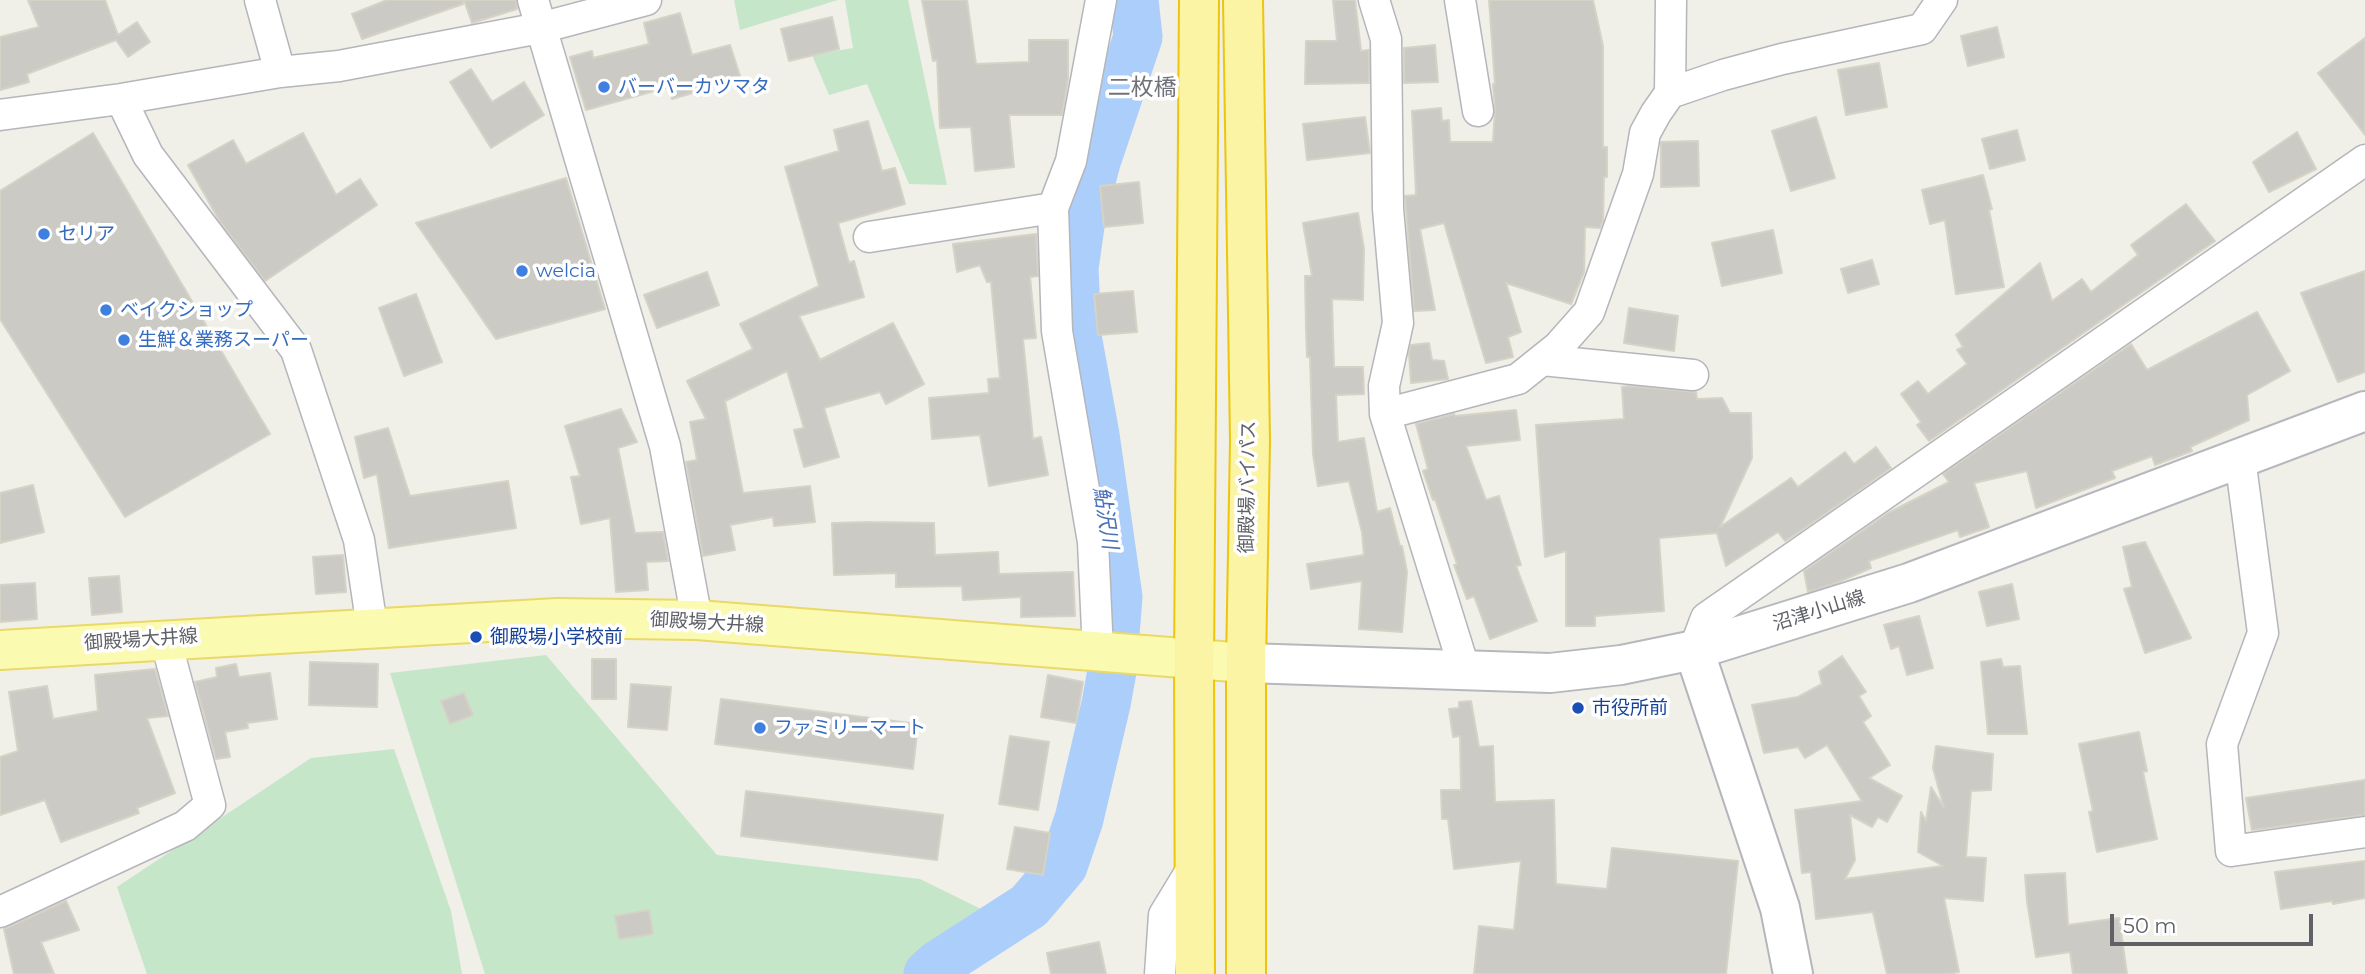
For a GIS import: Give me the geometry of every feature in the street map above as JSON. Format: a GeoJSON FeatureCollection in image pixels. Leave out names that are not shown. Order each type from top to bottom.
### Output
{"type":"FeatureCollection","features":[{"type":"Feature","properties":{"kind":"highway"},"geometry":{"type":"LineString","coordinates":[[1195,974],[1194,661],[1199,0]]}},
{"type":"Feature","properties":{"kind":"highway","name":"御殿場バイパス"},"geometry":{"type":"LineString","coordinates":[[1242,0],[1250,441],[1245,663],[1247,974]]}},
{"type":"Feature","properties":{"kind":"main road","name":"沼津小山線"},"geometry":{"type":"LineString","coordinates":[[1245,663],[1550,673],[1622,665],[1694,650],[1909,583],[2365,411]]}},
{"type":"Feature","properties":{"kind":"main road","name":"御殿場大井線"},"geometry":{"type":"LineString","coordinates":[[0,650],[165,638],[557,618],[697,620],[1245,663]]}},
{"type":"Feature","properties":{"kind":"main road"},"geometry":{"type":"LineString","coordinates":[[1694,650],[1780,908],[1793,974]]}},
{"type":"Feature","properties":{"kind":"street"},"geometry":{"type":"LineString","coordinates":[[260,0],[280,72]]}},
{"type":"Feature","properties":{"kind":"street"},"geometry":{"type":"LineString","coordinates":[[0,115],[121,99],[280,72],[340,66],[537,14],[646,0]]}},
{"type":"Feature","properties":{"kind":"street"},"geometry":{"type":"LineString","coordinates":[[1098,652],[1093,542],[1057,331],[1053,208],[1071,161],[1101,0]]}},
{"type":"Feature","properties":{"kind":"street"},"geometry":{"type":"LineString","coordinates":[[1374,0],[1386,39],[1388,209],[1398,323],[1384,386],[1385,414],[1465,671]]}},
{"type":"Feature","properties":{"kind":"street"},"geometry":{"type":"LineString","coordinates":[[1460,0],[1478,111]]}},
{"type":"Feature","properties":{"kind":"street"},"geometry":{"type":"LineString","coordinates":[[1385,414],[1518,379],[1558,347],[1589,312],[1638,174],[1645,134],[1670,93],[1671,0]]}},
{"type":"Feature","properties":{"kind":"street"},"geometry":{"type":"LineString","coordinates":[[1670,93],[1782,59],[1922,29],[1942,0]]}},
{"type":"Feature","properties":{"kind":"street"},"geometry":{"type":"LineString","coordinates":[[537,14],[665,446],[697,620]]}},
{"type":"Feature","properties":{"kind":"street"},"geometry":{"type":"LineString","coordinates":[[121,99],[148,155],[296,350],[359,540],[372,627]]}},
{"type":"Feature","properties":{"kind":"street"},"geometry":{"type":"LineString","coordinates":[[1694,650],[1706,618],[2365,160]]}},
{"type":"Feature","properties":{"kind":"street"},"geometry":{"type":"LineString","coordinates":[[869,237],[1053,208]]}},
{"type":"Feature","properties":{"kind":"street"},"geometry":{"type":"LineString","coordinates":[[1542,360],[1693,375]]}},
{"type":"Feature","properties":{"kind":"street"},"geometry":{"type":"LineString","coordinates":[[2240,458],[2263,633],[2222,744],[2231,851],[2365,832]]}},
{"type":"Feature","properties":{"kind":"street"},"geometry":{"type":"LineString","coordinates":[[0,912],[185,826],[210,805],[165,638]]}},
{"type":"Feature","properties":{"kind":"street"},"geometry":{"type":"LineString","coordinates":[[1160,974],[1164,915],[1196,864]]}},
{"type":"Feature","properties":{"kind":"green space"},"geometry":{"type":"Polygon","coordinates":[[[734,0],[838,0],[740,30],[734,0]]]}},
{"type":"Feature","properties":{"kind":"green space"},"geometry":{"type":"Polygon","coordinates":[[[845,0],[908,0],[947,185],[909,184],[867,84],[829,95],[812,55],[853,48],[845,0]]]}},
{"type":"Feature","properties":{"kind":"green space"},"geometry":{"type":"Polygon","coordinates":[[[546,655],[717,855],[920,879],[993,915],[921,974],[485,974],[390,673],[546,655]]]}},
{"type":"Feature","properties":{"kind":"green space"},"geometry":{"type":"Polygon","coordinates":[[[394,749],[451,911],[462,974],[147,974],[117,887],[311,758],[394,749]]]}},
{"type":"Feature","properties":{"kind":"building"},"geometry":{"type":"Polygon","coordinates":[[[28,0],[105,0],[118,35],[137,22],[150,42],[128,57],[116,40],[27,74],[29,82],[0,90],[0,37],[39,27],[28,0]]]}},
{"type":"Feature","properties":{"kind":"building"},"geometry":{"type":"Polygon","coordinates":[[[387,0],[463,0],[463,4],[362,39],[352,14],[387,0]]]}},
{"type":"Feature","properties":{"kind":"building"},"geometry":{"type":"Polygon","coordinates":[[[464,0],[516,0],[517,9],[472,23],[464,0]]]}},
{"type":"Feature","properties":{"kind":"building"},"geometry":{"type":"Polygon","coordinates":[[[922,0],[967,0],[976,64],[1029,62],[1029,40],[1068,40],[1068,79],[1062,115],[1009,115],[1014,167],[975,171],[971,127],[940,128],[937,60],[933,61],[922,0]]]}},
{"type":"Feature","properties":{"kind":"building"},"geometry":{"type":"Polygon","coordinates":[[[1333,0],[1355,0],[1361,51],[1369,50],[1369,83],[1305,84],[1306,41],[1337,41],[1333,0]]]}},
{"type":"Feature","properties":{"kind":"building"},"geometry":{"type":"Polygon","coordinates":[[[1489,0],[1593,0],[1603,46],[1603,147],[1607,147],[1607,177],[1604,177],[1603,221],[1600,228],[1585,227],[1584,272],[1571,304],[1506,283],[1521,332],[1508,337],[1513,357],[1486,363],[1444,223],[1420,229],[1435,310],[1414,311],[1405,196],[1416,195],[1412,111],[1441,108],[1442,121],[1449,120],[1450,142],[1493,142],[1495,84],[1489,0]]]}},
{"type":"Feature","properties":{"kind":"building"},"geometry":{"type":"Polygon","coordinates":[[[680,13],[692,55],[730,45],[741,79],[672,99],[669,87],[586,110],[570,57],[592,51],[593,58],[649,44],[644,23],[680,13]]]}},
{"type":"Feature","properties":{"kind":"building"},"geometry":{"type":"Polygon","coordinates":[[[832,17],[839,49],[789,61],[781,29],[832,17]]]}},
{"type":"Feature","properties":{"kind":"building"},"geometry":{"type":"Polygon","coordinates":[[[1997,27],[2004,57],[1968,66],[1961,36],[1997,27]]]}},
{"type":"Feature","properties":{"kind":"building"},"geometry":{"type":"Polygon","coordinates":[[[2365,38],[2365,135],[2318,73],[2365,38]]]}},
{"type":"Feature","properties":{"kind":"building"},"geometry":{"type":"Polygon","coordinates":[[[1435,45],[1438,82],[1404,83],[1404,48],[1435,45]]]}},
{"type":"Feature","properties":{"kind":"building"},"geometry":{"type":"Polygon","coordinates":[[[1879,63],[1887,107],[1846,115],[1838,70],[1879,63]]]}},
{"type":"Feature","properties":{"kind":"building"},"geometry":{"type":"Polygon","coordinates":[[[471,69],[492,102],[524,82],[544,115],[491,148],[450,82],[471,69]]]}},
{"type":"Feature","properties":{"kind":"building"},"geometry":{"type":"Polygon","coordinates":[[[1365,117],[1370,153],[1307,160],[1303,124],[1365,117]]]}},
{"type":"Feature","properties":{"kind":"building"},"geometry":{"type":"Polygon","coordinates":[[[1816,117],[1835,178],[1791,191],[1772,131],[1816,117]]]}},
{"type":"Feature","properties":{"kind":"building"},"geometry":{"type":"Polygon","coordinates":[[[868,121],[882,171],[895,168],[905,204],[838,223],[849,263],[854,261],[864,297],[799,316],[820,360],[893,323],[924,384],[886,404],[880,392],[824,408],[839,457],[804,467],[794,430],[804,428],[787,371],[725,401],[743,493],[810,486],[815,522],[774,526],[773,517],[730,525],[735,550],[703,556],[686,462],[697,460],[690,422],[706,419],[687,381],[753,349],[740,324],[819,286],[785,167],[839,151],[834,130],[868,121]]]}},
{"type":"Feature","properties":{"kind":"building"},"geometry":{"type":"Polygon","coordinates":[[[2017,130],[2025,160],[1990,169],[1982,139],[2017,130]]]}},
{"type":"Feature","properties":{"kind":"building"},"geometry":{"type":"Polygon","coordinates":[[[2297,132],[2316,169],[2269,192],[2253,162],[2297,132]]]}},
{"type":"Feature","properties":{"kind":"building"},"geometry":{"type":"Polygon","coordinates":[[[93,133],[270,434],[125,517],[0,319],[0,191],[93,133]]]}},
{"type":"Feature","properties":{"kind":"building"},"geometry":{"type":"Polygon","coordinates":[[[303,133],[336,195],[360,179],[377,205],[265,281],[219,220],[188,165],[233,140],[246,164],[303,133]]]}},
{"type":"Feature","properties":{"kind":"building"},"geometry":{"type":"Polygon","coordinates":[[[1698,141],[1699,186],[1661,187],[1661,142],[1698,141]]]}},
{"type":"Feature","properties":{"kind":"building"},"geometry":{"type":"Polygon","coordinates":[[[1983,175],[1992,209],[1989,210],[2004,287],[1956,294],[1945,220],[1930,224],[1922,190],[1983,175]]]}},
{"type":"Feature","properties":{"kind":"building"},"geometry":{"type":"Polygon","coordinates":[[[566,178],[605,309],[496,339],[416,223],[566,178]]]}},
{"type":"Feature","properties":{"kind":"building"},"geometry":{"type":"Polygon","coordinates":[[[1139,182],[1143,223],[1104,227],[1100,186],[1139,182]]]}},
{"type":"Feature","properties":{"kind":"building"},"geometry":{"type":"Polygon","coordinates":[[[2186,204],[2215,241],[1929,441],[1917,425],[1921,422],[1901,394],[1918,381],[1928,394],[1967,364],[1957,350],[1963,347],[1956,335],[2040,263],[2052,301],[2082,279],[2091,292],[2138,255],[2131,245],[2186,204]]]}},
{"type":"Feature","properties":{"kind":"building"},"geometry":{"type":"Polygon","coordinates":[[[1358,213],[1364,249],[1363,300],[1332,299],[1334,367],[1363,367],[1364,394],[1336,395],[1338,442],[1364,438],[1377,512],[1390,508],[1407,572],[1402,632],[1359,629],[1362,581],[1311,589],[1307,564],[1364,555],[1362,532],[1349,481],[1318,486],[1313,454],[1310,357],[1307,357],[1306,329],[1305,276],[1312,276],[1303,223],[1358,213]]]}},
{"type":"Feature","properties":{"kind":"building"},"geometry":{"type":"Polygon","coordinates":[[[1773,230],[1782,273],[1722,286],[1712,243],[1773,230]]]}},
{"type":"Feature","properties":{"kind":"building"},"geometry":{"type":"Polygon","coordinates":[[[1036,234],[1038,276],[1030,277],[1036,338],[1023,339],[1033,439],[1041,437],[1048,475],[989,486],[980,435],[932,439],[929,398],[989,393],[988,379],[1000,378],[991,282],[987,282],[980,265],[957,272],[953,244],[1036,234]]]}},
{"type":"Feature","properties":{"kind":"building"},"geometry":{"type":"Polygon","coordinates":[[[1872,260],[1879,284],[1848,293],[1841,269],[1872,260]]]}},
{"type":"Feature","properties":{"kind":"building"},"geometry":{"type":"Polygon","coordinates":[[[2365,271],[2365,372],[2338,382],[2301,293],[2365,271]]]}},
{"type":"Feature","properties":{"kind":"building"},"geometry":{"type":"Polygon","coordinates":[[[707,272],[719,305],[657,328],[644,295],[707,272]]]}},
{"type":"Feature","properties":{"kind":"building"},"geometry":{"type":"Polygon","coordinates":[[[1133,291],[1137,332],[1098,335],[1094,294],[1133,291]]]}},
{"type":"Feature","properties":{"kind":"building"},"geometry":{"type":"Polygon","coordinates":[[[416,294],[442,362],[404,376],[379,308],[416,294]]]}},
{"type":"Feature","properties":{"kind":"building"},"geometry":{"type":"Polygon","coordinates":[[[1629,308],[1678,316],[1674,351],[1624,343],[1629,308]]]}},
{"type":"Feature","properties":{"kind":"building"},"geometry":{"type":"Polygon","coordinates":[[[2257,312],[2290,371],[2247,395],[2249,420],[2190,447],[2192,451],[2155,465],[2152,456],[2112,471],[2115,478],[2036,508],[2027,471],[1974,483],[1989,527],[1960,537],[1958,530],[1869,561],[1871,568],[1808,592],[1804,571],[1888,513],[1949,482],[1943,474],[2131,344],[2147,370],[2257,312]]]}},
{"type":"Feature","properties":{"kind":"building"},"geometry":{"type":"Polygon","coordinates":[[[1429,343],[1432,360],[1444,361],[1448,379],[1411,383],[1411,345],[1429,343]]]}},
{"type":"Feature","properties":{"kind":"building"},"geometry":{"type":"Polygon","coordinates":[[[1622,387],[1696,392],[1697,399],[1722,398],[1730,413],[1751,413],[1752,458],[1720,527],[1791,478],[1798,487],[1845,452],[1854,464],[1876,447],[1891,468],[1785,541],[1778,532],[1726,566],[1717,533],[1659,538],[1664,611],[1595,616],[1595,626],[1566,626],[1566,551],[1545,557],[1536,425],[1624,419],[1622,387]]]}},
{"type":"Feature","properties":{"kind":"building"},"geometry":{"type":"Polygon","coordinates":[[[621,409],[637,442],[618,448],[635,533],[663,532],[668,561],[646,562],[648,590],[616,592],[610,518],[581,524],[571,477],[580,476],[565,426],[621,409]]]}},
{"type":"Feature","properties":{"kind":"building"},"geometry":{"type":"Polygon","coordinates":[[[1516,410],[1520,440],[1466,446],[1486,500],[1499,496],[1521,565],[1516,566],[1537,621],[1490,639],[1474,596],[1467,599],[1454,565],[1457,564],[1423,471],[1428,469],[1416,424],[1454,414],[1516,410]]]}},
{"type":"Feature","properties":{"kind":"building"},"geometry":{"type":"Polygon","coordinates":[[[388,428],[410,496],[508,481],[516,528],[389,548],[377,474],[364,478],[355,437],[388,428]]]}},
{"type":"Feature","properties":{"kind":"building"},"geometry":{"type":"Polygon","coordinates":[[[33,485],[44,532],[0,543],[0,493],[33,485]]]}},
{"type":"Feature","properties":{"kind":"building"},"geometry":{"type":"Polygon","coordinates":[[[832,523],[934,523],[935,555],[998,552],[999,574],[1073,572],[1075,616],[1021,617],[1021,597],[963,600],[962,586],[896,587],[896,573],[834,575],[832,523]]]}},
{"type":"Feature","properties":{"kind":"building"},"geometry":{"type":"Polygon","coordinates":[[[2145,542],[2191,638],[2145,653],[2124,589],[2132,587],[2123,547],[2145,542]]]}},
{"type":"Feature","properties":{"kind":"building"},"geometry":{"type":"Polygon","coordinates":[[[343,555],[346,592],[316,594],[313,557],[343,555]]]}},
{"type":"Feature","properties":{"kind":"building"},"geometry":{"type":"Polygon","coordinates":[[[119,576],[122,612],[92,615],[89,578],[119,576]]]}},
{"type":"Feature","properties":{"kind":"building"},"geometry":{"type":"Polygon","coordinates":[[[35,583],[37,619],[0,622],[0,585],[35,583]]]}},
{"type":"Feature","properties":{"kind":"building"},"geometry":{"type":"Polygon","coordinates":[[[2012,584],[2019,619],[1987,626],[1979,592],[2012,584]]]}},
{"type":"Feature","properties":{"kind":"building"},"geometry":{"type":"Polygon","coordinates":[[[1919,616],[1933,668],[1907,675],[1899,646],[1891,649],[1884,625],[1919,616]]]}},
{"type":"Feature","properties":{"kind":"building"},"geometry":{"type":"Polygon","coordinates":[[[1842,656],[1866,692],[1859,696],[1871,716],[1863,722],[1890,765],[1869,778],[1902,796],[1887,822],[1878,817],[1872,827],[1850,815],[1855,860],[1845,879],[1943,866],[1918,852],[1921,812],[1926,821],[1931,787],[1944,808],[1933,768],[1936,746],[1993,754],[1991,790],[1971,791],[1966,857],[1986,858],[1983,901],[1944,898],[1959,972],[1887,974],[1873,912],[1816,919],[1811,872],[1802,873],[1795,810],[1862,801],[1827,745],[1805,758],[1798,747],[1764,753],[1752,705],[1798,697],[1822,684],[1819,672],[1842,656]]]}},
{"type":"Feature","properties":{"kind":"building"},"geometry":{"type":"Polygon","coordinates":[[[592,659],[616,659],[616,699],[592,699],[592,659]]]}},
{"type":"Feature","properties":{"kind":"building"},"geometry":{"type":"Polygon","coordinates":[[[2001,659],[2003,667],[2020,666],[2027,734],[1988,734],[1981,662],[2001,659]]]}},
{"type":"Feature","properties":{"kind":"building"},"geometry":{"type":"Polygon","coordinates":[[[310,662],[378,664],[377,707],[309,705],[310,662]]]}},
{"type":"Feature","properties":{"kind":"building"},"geometry":{"type":"Polygon","coordinates":[[[236,664],[239,677],[270,673],[277,719],[247,723],[248,728],[225,732],[230,757],[216,759],[195,682],[217,677],[216,668],[236,664]]]}},
{"type":"Feature","properties":{"kind":"building"},"geometry":{"type":"Polygon","coordinates":[[[155,669],[168,716],[147,718],[175,793],[137,808],[139,813],[61,842],[45,800],[0,815],[0,757],[18,751],[9,692],[47,686],[53,719],[98,711],[95,675],[155,669]]]}},
{"type":"Feature","properties":{"kind":"building"},"geometry":{"type":"Polygon","coordinates":[[[1048,675],[1083,682],[1076,723],[1041,717],[1048,675]]]}},
{"type":"Feature","properties":{"kind":"building"},"geometry":{"type":"Polygon","coordinates":[[[631,684],[671,687],[667,730],[628,727],[631,684]]]}},
{"type":"Feature","properties":{"kind":"building"},"geometry":{"type":"Polygon","coordinates":[[[464,693],[473,715],[450,724],[441,701],[464,693]]]}},
{"type":"Feature","properties":{"kind":"building"},"geometry":{"type":"Polygon","coordinates":[[[721,699],[918,724],[913,769],[715,744],[721,699]]]}},
{"type":"Feature","properties":{"kind":"building"},"geometry":{"type":"Polygon","coordinates":[[[1471,701],[1479,747],[1493,746],[1495,802],[1554,800],[1556,884],[1607,889],[1612,848],[1738,861],[1726,974],[1474,974],[1479,926],[1514,930],[1521,861],[1454,869],[1448,819],[1442,819],[1441,790],[1461,790],[1460,736],[1453,737],[1449,709],[1459,708],[1459,702],[1471,701]]]}},
{"type":"Feature","properties":{"kind":"building"},"geometry":{"type":"Polygon","coordinates":[[[2139,732],[2147,771],[2143,772],[2157,839],[2097,852],[2089,812],[2093,811],[2079,744],[2139,732]]]}},
{"type":"Feature","properties":{"kind":"building"},"geometry":{"type":"Polygon","coordinates":[[[1010,736],[1049,742],[1038,810],[999,804],[1010,736]]]}},
{"type":"Feature","properties":{"kind":"building"},"geometry":{"type":"Polygon","coordinates":[[[2365,780],[2365,815],[2252,830],[2246,798],[2365,780]]]}},
{"type":"Feature","properties":{"kind":"building"},"geometry":{"type":"Polygon","coordinates":[[[746,791],[943,815],[937,860],[741,836],[746,791]]]}},
{"type":"Feature","properties":{"kind":"building"},"geometry":{"type":"Polygon","coordinates":[[[1015,827],[1050,833],[1043,875],[1007,869],[1015,827]]]}},
{"type":"Feature","properties":{"kind":"building"},"geometry":{"type":"Polygon","coordinates":[[[2365,861],[2365,898],[2281,909],[2275,872],[2365,861]]]}},
{"type":"Feature","properties":{"kind":"building"},"geometry":{"type":"Polygon","coordinates":[[[2065,873],[2068,925],[2119,918],[2127,974],[2073,974],[2070,952],[2036,957],[2025,875],[2065,873]]]}},
{"type":"Feature","properties":{"kind":"building"},"geometry":{"type":"Polygon","coordinates":[[[66,901],[79,930],[41,942],[54,974],[14,974],[4,929],[66,901]]]}},
{"type":"Feature","properties":{"kind":"building"},"geometry":{"type":"Polygon","coordinates":[[[649,910],[653,934],[619,939],[615,916],[649,910]]]}},
{"type":"Feature","properties":{"kind":"building"},"geometry":{"type":"Polygon","coordinates":[[[1099,942],[1106,974],[1051,974],[1047,953],[1099,942]]]}},
{"type":"Feature","properties":{"kind":"waterway","name":"鮎沢川"},"geometry":{"type":"LineString","coordinates":[[928,974],[939,964],[1029,906],[1063,866],[1079,819],[1106,704],[1112,671],[1118,597],[1095,435],[1077,336],[1074,268],[1081,219],[1096,162],[1138,37],[1134,0]]}},
{"type":"Feature","properties":{"kind":"place","name":"バーバーカツマタ"},"geometry":{"type":"Point","coordinates":[604,87]}},
{"type":"Feature","properties":{"kind":"place","name":"セリア"},"geometry":{"type":"Point","coordinates":[44,234]}},
{"type":"Feature","properties":{"kind":"place","name":"welcia"},"geometry":{"type":"Point","coordinates":[522,271]}},
{"type":"Feature","properties":{"kind":"place","name":"ベイクショップ"},"geometry":{"type":"Point","coordinates":[106,310]}},
{"type":"Feature","properties":{"kind":"place","name":"生鮮＆業務スーパー"},"geometry":{"type":"Point","coordinates":[124,340]}},
{"type":"Feature","properties":{"kind":"place","name":"御殿場小学校前"},"geometry":{"type":"Point","coordinates":[476,637]}},
{"type":"Feature","properties":{"kind":"place","name":"市役所前"},"geometry":{"type":"Point","coordinates":[1578,708]}},
{"type":"Feature","properties":{"kind":"place","name":"ファミリーマート"},"geometry":{"type":"Point","coordinates":[760,728]}},
{"type":"Feature","properties":{"kind":"district","name":"二枚橋"},"geometry":{"type":"Point","coordinates":[1142,88]}}]}
